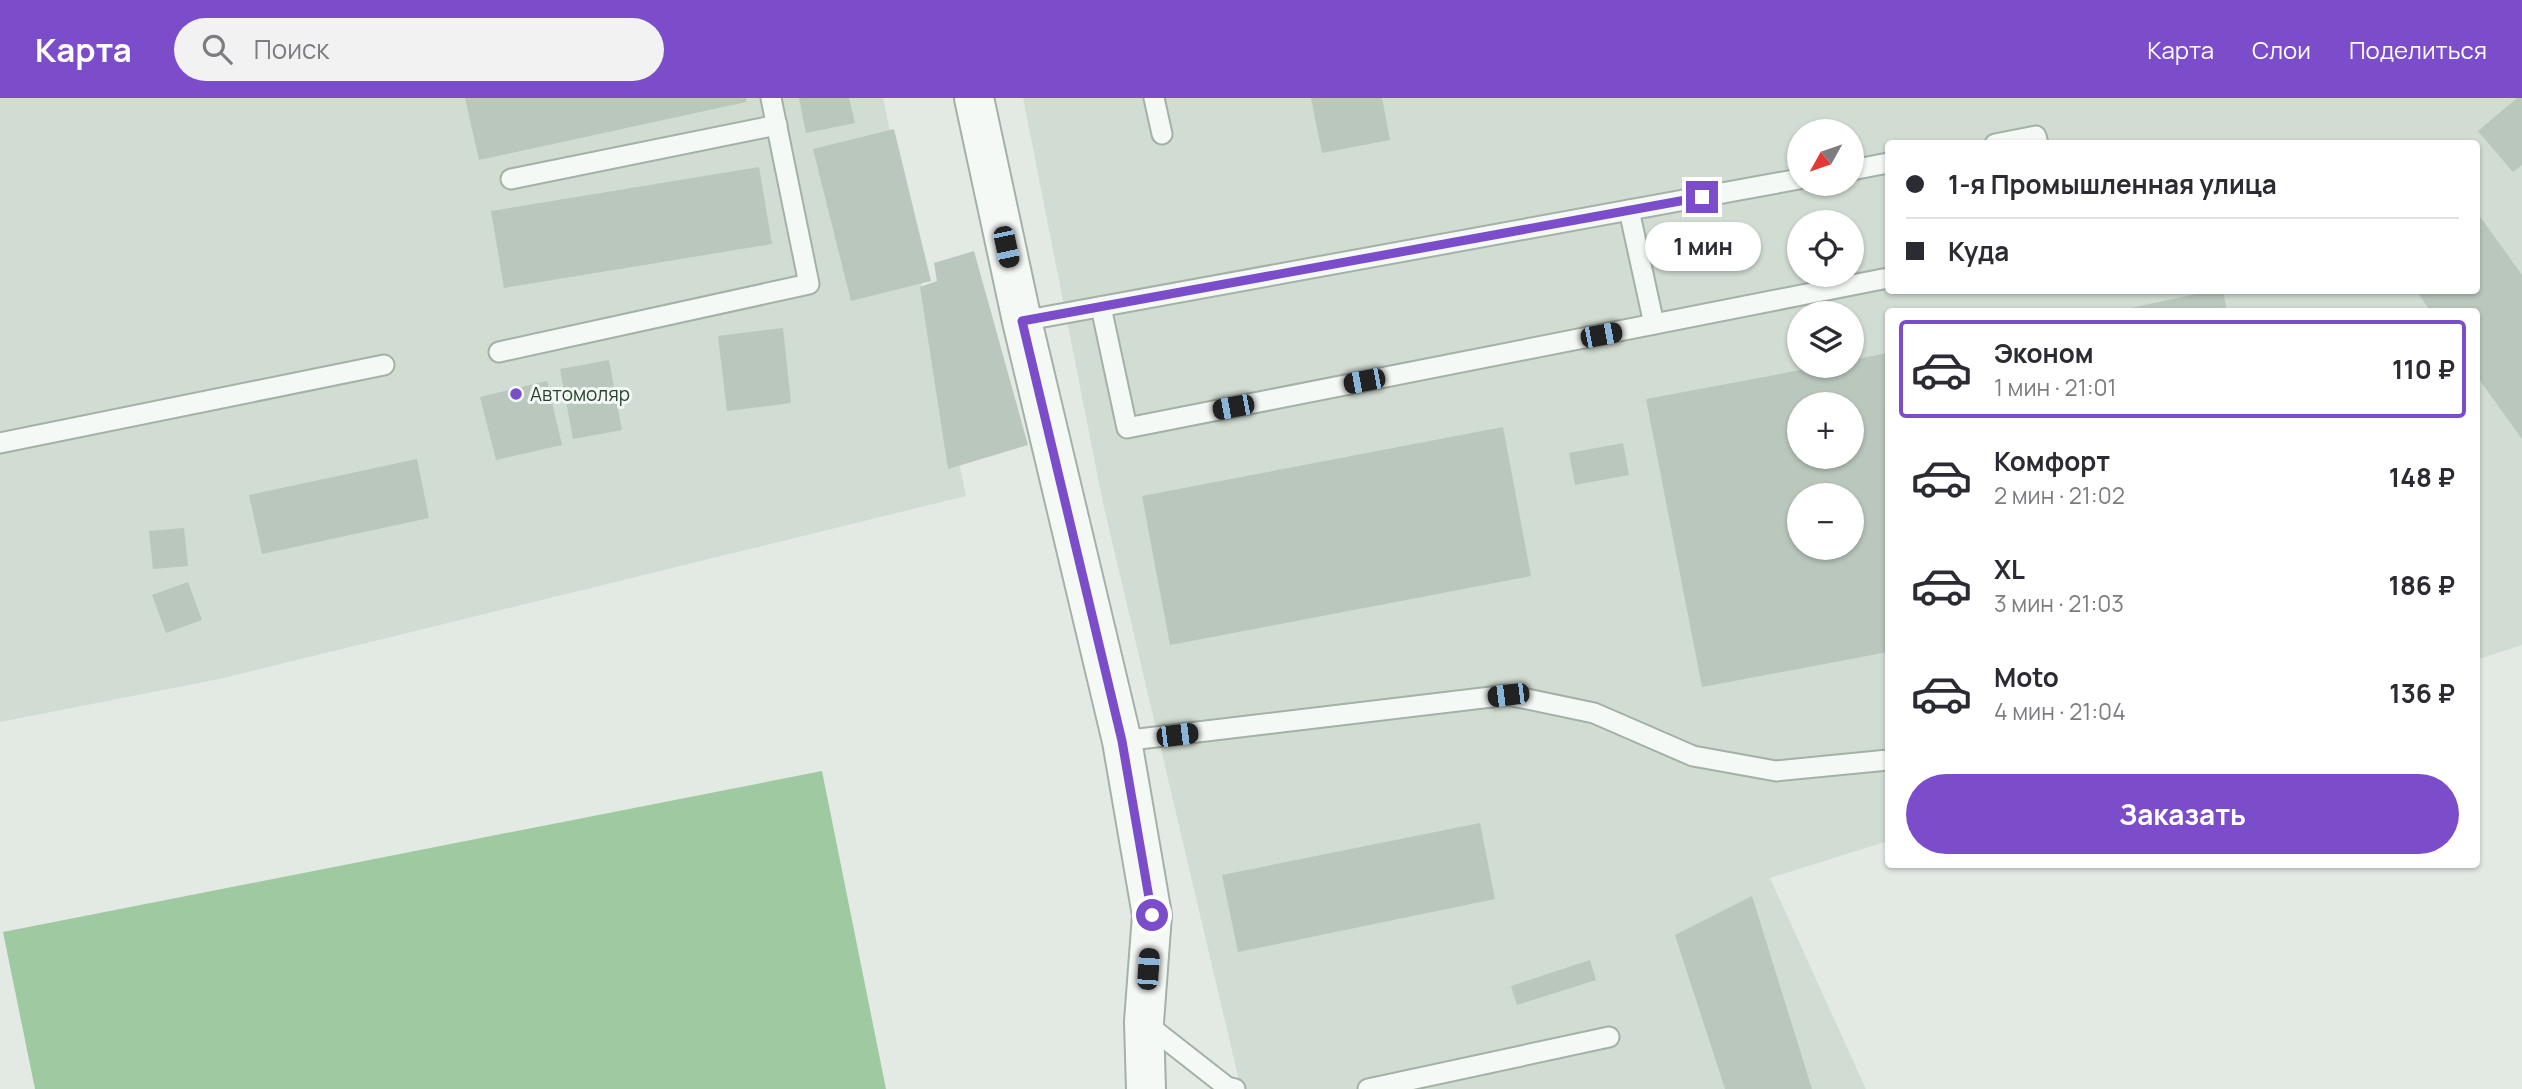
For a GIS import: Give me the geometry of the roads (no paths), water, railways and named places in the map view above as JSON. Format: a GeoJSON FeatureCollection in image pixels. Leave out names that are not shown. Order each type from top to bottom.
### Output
{"type":"FeatureCollection","features":[{"type":"Feature","properties":{"kind":"street"},"geometry":{"type":"LineString","coordinates":[[974,98],[1022,321],[1122,741],[1152,915],[1144,1022],[1146,1089]]}},
{"type":"Feature","properties":{"kind":"lane"},"geometry":{"type":"LineString","coordinates":[[499,352],[809,284],[771,98]]}},
{"type":"Feature","properties":{"kind":"lane"},"geometry":{"type":"LineString","coordinates":[[1154,98],[1162,134]]}},
{"type":"Feature","properties":{"kind":"lane"},"geometry":{"type":"LineString","coordinates":[[511,179],[776,125]]}},
{"type":"Feature","properties":{"kind":"lane"},"geometry":{"type":"LineString","coordinates":[[2016,140],[2036,136],[2037,140]]}},
{"type":"Feature","properties":{"kind":"lane"},"geometry":{"type":"LineString","coordinates":[[1864,168],[1885,164]]}},
{"type":"Feature","properties":{"kind":"lane"},"geometry":{"type":"LineString","coordinates":[[1022,321],[1787,181]]}},
{"type":"Feature","properties":{"kind":"lane"},"geometry":{"type":"LineString","coordinates":[[1629,210],[1654,324]]}},
{"type":"Feature","properties":{"kind":"lane"},"geometry":{"type":"LineString","coordinates":[[1101,307],[1127,428],[1885,279]]}},
{"type":"Feature","properties":{"kind":"lane"},"geometry":{"type":"LineString","coordinates":[[0,443],[384,365]]}},
{"type":"Feature","properties":{"kind":"lane"},"geometry":{"type":"LineString","coordinates":[[1122,741],[1508,695],[1594,713],[1693,756],[1776,771],[1885,760]]}},
{"type":"Feature","properties":{"kind":"lane"},"geometry":{"type":"LineString","coordinates":[[1144,1022],[1227,1087],[1235,1089]]}},
{"type":"Feature","properties":{"kind":"lane"},"geometry":{"type":"LineString","coordinates":[[1368,1089],[1609,1037]]}},
{"type":"Feature","properties":{"kind":"place","name":"Автомоляр"},"geometry":{"type":"Point","coordinates":[516,394]}}]}
